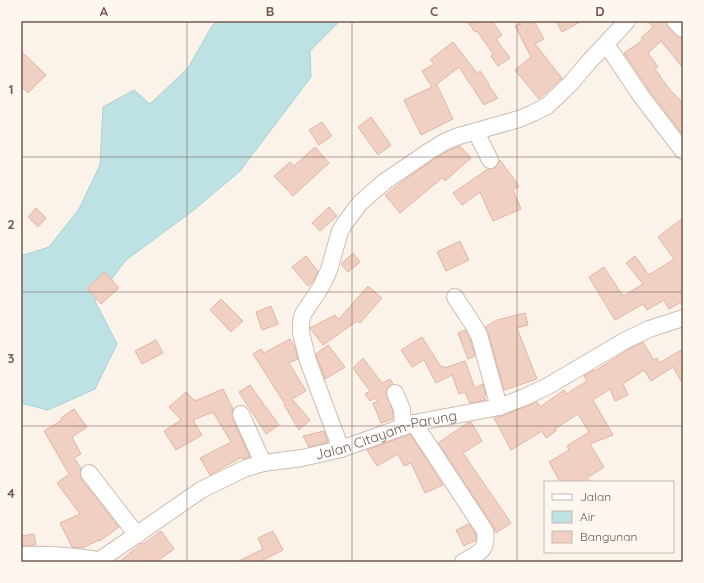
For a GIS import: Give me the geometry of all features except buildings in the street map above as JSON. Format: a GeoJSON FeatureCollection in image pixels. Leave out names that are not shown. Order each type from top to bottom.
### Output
{"type":"FeatureCollection","features":[{"type":"Feature","properties":{"kind":"street"},"geometry":{"type":"LineString","coordinates":[[341,449],[308,361],[301,333],[301,322],[303,314],[321,287],[329,270],[340,231],[344,223],[360,203],[384,182],[431,150],[452,138],[476,132],[533,113],[547,106],[571,83],[586,64],[627,21]]}},
{"type":"Feature","properties":{"kind":"street"},"geometry":{"type":"LineString","coordinates":[[675,21],[683,29]]}},
{"type":"Feature","properties":{"kind":"street"},"geometry":{"type":"LineString","coordinates":[[606,44],[641,96],[683,151]]}},
{"type":"Feature","properties":{"kind":"street"},"geometry":{"type":"LineString","coordinates":[[476,132],[490,160]]}},
{"type":"Feature","properties":{"kind":"street"},"geometry":{"type":"LineString","coordinates":[[455,297],[479,336],[499,407]]}},
{"type":"Feature","properties":{"kind":"street","name":"Jalan Citayam-Parung"},"geometry":{"type":"LineString","coordinates":[[98,561],[201,490],[232,473],[263,463],[302,458],[341,449],[409,425],[499,407],[548,386],[626,340],[650,329],[683,318]]}},
{"type":"Feature","properties":{"kind":"street"},"geometry":{"type":"LineString","coordinates":[[395,394],[409,425],[484,531],[486,543],[483,549],[479,554],[464,562]]}},
{"type":"Feature","properties":{"kind":"street"},"geometry":{"type":"LineString","coordinates":[[240,414],[263,463]]}},
{"type":"Feature","properties":{"kind":"street"},"geometry":{"type":"LineString","coordinates":[[89,473],[137,535]]}},
{"type":"Feature","properties":{"kind":"street"},"geometry":{"type":"LineString","coordinates":[[21,555],[82,557],[98,561]]}},
{"type":"Feature","properties":{"kind":"water"},"geometry":{"type":"Polygon","coordinates":[[[218,21],[340,21],[310,51],[311,77],[240,171],[194,210],[126,260],[95,301],[117,344],[95,389],[48,410],[21,403],[21,256],[49,247],[79,209],[100,165],[103,107],[134,90],[150,104],[188,68],[212,26],[218,21]]]}}]}
